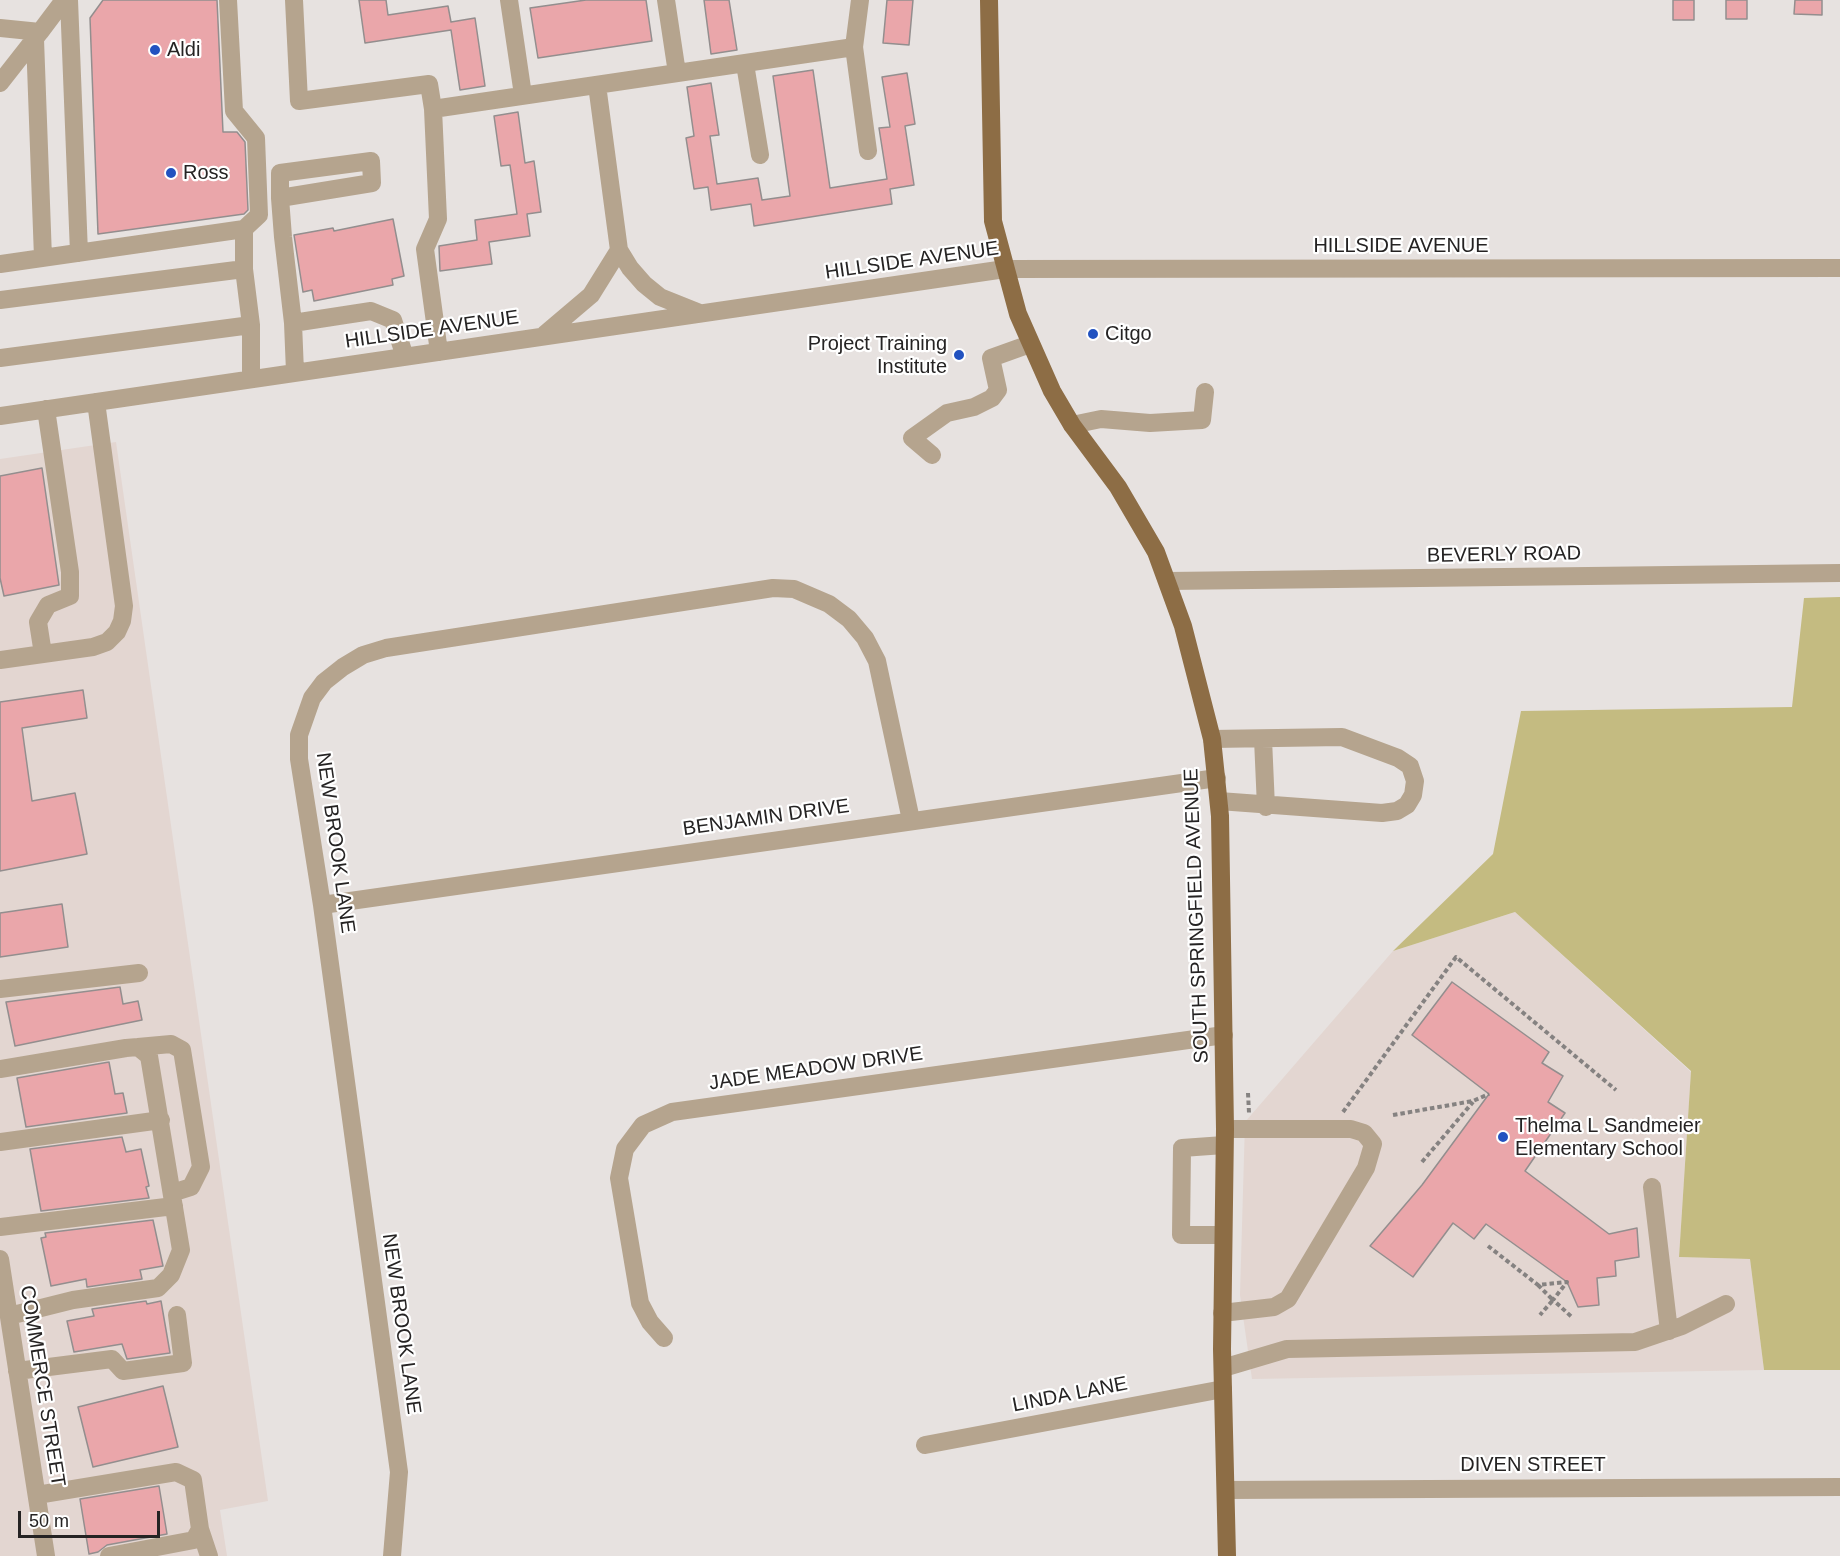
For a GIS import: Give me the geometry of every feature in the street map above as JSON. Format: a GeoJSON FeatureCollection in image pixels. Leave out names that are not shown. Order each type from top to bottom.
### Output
{"type":"FeatureCollection","features":[{"type":"Feature","properties":{"kind":"main road","name":"SOUTH SPRINGFIELD AVENUE"},"geometry":{"type":"LineString","coordinates":[[988,0],[993,221],[1005,269],[1030,344],[1052,391],[1072,424],[1118,487],[1156,552],[1168,581],[1196,672],[1212,739],[1219,801],[1224,1035],[1222,1313],[1227,1556]]}},
{"type":"Feature","properties":{"kind":"street"},"geometry":{"type":"LineString","coordinates":[[0,83],[64,0]]}},
{"type":"Feature","properties":{"kind":"street"},"geometry":{"type":"LineString","coordinates":[[69,0],[79,253]]}},
{"type":"Feature","properties":{"kind":"street"},"geometry":{"type":"LineString","coordinates":[[0,264],[244,230],[260,215],[256,138],[234,111],[228,0]]}},
{"type":"Feature","properties":{"kind":"street"},"geometry":{"type":"LineString","coordinates":[[294,0],[299,100],[429,84],[433,109],[438,219],[425,249],[439,351]]}},
{"type":"Feature","properties":{"kind":"street"},"geometry":{"type":"LineString","coordinates":[[508,0],[523,95]]}},
{"type":"Feature","properties":{"kind":"street"},"geometry":{"type":"LineString","coordinates":[[666,0],[677,73]]}},
{"type":"Feature","properties":{"kind":"street"},"geometry":{"type":"LineString","coordinates":[[860,0],[854,47],[868,151]]}},
{"type":"Feature","properties":{"kind":"street"},"geometry":{"type":"LineString","coordinates":[[0,28],[38,35]]}},
{"type":"Feature","properties":{"kind":"street"},"geometry":{"type":"LineString","coordinates":[[38,35],[43,258]]}},
{"type":"Feature","properties":{"kind":"street"},"geometry":{"type":"LineString","coordinates":[[433,109],[854,47]]}},
{"type":"Feature","properties":{"kind":"street"},"geometry":{"type":"LineString","coordinates":[[745,64],[760,155]]}},
{"type":"Feature","properties":{"kind":"street"},"geometry":{"type":"LineString","coordinates":[[597,85],[620,250],[630,268],[660,297],[702,314]]}},
{"type":"Feature","properties":{"kind":"street"},"geometry":{"type":"LineString","coordinates":[[280,198],[372,183],[370,161],[280,173],[280,198],[293,323],[295,372]]}},
{"type":"Feature","properties":{"kind":"street"},"geometry":{"type":"LineString","coordinates":[[244,230],[244,269],[251,325],[251,379]]}},
{"type":"Feature","properties":{"kind":"street"},"geometry":{"type":"LineString","coordinates":[[541,337],[566,320],[591,295],[620,250]]}},
{"type":"Feature","properties":{"kind":"street","name":"HILLSIDE AVENUE"},"geometry":{"type":"LineString","coordinates":[[0,416],[1005,269],[1840,268]]}},
{"type":"Feature","properties":{"kind":"street"},"geometry":{"type":"LineString","coordinates":[[0,300],[244,269]]}},
{"type":"Feature","properties":{"kind":"street"},"geometry":{"type":"LineString","coordinates":[[293,323],[371,311],[393,320],[405,357]]}},
{"type":"Feature","properties":{"kind":"street"},"geometry":{"type":"LineString","coordinates":[[0,358],[251,325]]}},
{"type":"Feature","properties":{"kind":"street"},"geometry":{"type":"LineString","coordinates":[[932,455],[912,438],[947,413],[974,407],[992,398],[998,390],[991,358],[1030,344]]}},
{"type":"Feature","properties":{"kind":"street"},"geometry":{"type":"LineString","coordinates":[[1072,424],[1101,419],[1150,423],[1202,420],[1205,392]]}},
{"type":"Feature","properties":{"kind":"street"},"geometry":{"type":"LineString","coordinates":[[0,660],[93,647],[107,642],[117,633],[122,621],[124,606],[96,402]]}},
{"type":"Feature","properties":{"kind":"street"},"geometry":{"type":"LineString","coordinates":[[43,654],[39,622],[48,605],[70,596],[70,572],[46,409]]}},
{"type":"Feature","properties":{"kind":"street","name":"BEVERLY ROAD"},"geometry":{"type":"LineString","coordinates":[[1168,581],[1840,573]]}},
{"type":"Feature","properties":{"kind":"street","name":"NEW BROOK LANE"},"geometry":{"type":"LineString","coordinates":[[392,1556],[399,1472],[322,905],[299,759],[299,735],[312,698],[324,682],[343,667],[363,655],[386,648],[773,588],[794,589],[829,604],[849,619],[865,638],[877,661],[884,685],[911,820]]}},
{"type":"Feature","properties":{"kind":"street"},"geometry":{"type":"LineString","coordinates":[[1212,739],[1342,737],[1398,758],[1410,766],[1415,780],[1413,795],[1407,805],[1389,812],[1266,807],[1219,801]]}},
{"type":"Feature","properties":{"kind":"street"},"geometry":{"type":"LineString","coordinates":[[1263,738],[1266,807]]}},
{"type":"Feature","properties":{"kind":"street","name":"BENJAMIN DRIVE"},"geometry":{"type":"LineString","coordinates":[[322,905],[1217,778]]}},
{"type":"Feature","properties":{"kind":"street"},"geometry":{"type":"LineString","coordinates":[[0,989],[139,973]]}},
{"type":"Feature","properties":{"kind":"street","name":"JADE MEADOW DRIVE"},"geometry":{"type":"LineString","coordinates":[[664,1338],[650,1322],[640,1303],[619,1178],[625,1149],[643,1125],[672,1112],[1224,1035]]}},
{"type":"Feature","properties":{"kind":"street"},"geometry":{"type":"LineString","coordinates":[[0,1069],[138,1047],[171,1044],[182,1050],[201,1167],[191,1187],[173,1199],[0,1227]]}},
{"type":"Feature","properties":{"kind":"street"},"geometry":{"type":"LineString","coordinates":[[9,1316],[73,1300],[158,1288],[171,1275],[181,1250],[149,1056],[138,1047]]}},
{"type":"Feature","properties":{"kind":"street"},"geometry":{"type":"LineString","coordinates":[[0,1142],[161,1120]]}},
{"type":"Feature","properties":{"kind":"street"},"geometry":{"type":"LineString","coordinates":[[1222,1313],[1274,1307],[1288,1299],[1366,1168],[1373,1144],[1365,1133],[1351,1129],[1225,1137],[1182,1148],[1181,1235],[1223,1235]]}},
{"type":"Feature","properties":{"kind":"street"},"geometry":{"type":"LineString","coordinates":[[1652,1187],[1669,1330]]}},
{"type":"Feature","properties":{"kind":"street","name":"COMMERCE STREET"},"geometry":{"type":"LineString","coordinates":[[0,1259],[2,1284],[9,1316],[46,1556]]}},
{"type":"Feature","properties":{"kind":"street"},"geometry":{"type":"LineString","coordinates":[[1223,1368],[1287,1348],[1635,1342],[1669,1330],[1726,1304]]}},
{"type":"Feature","properties":{"kind":"street"},"geometry":{"type":"LineString","coordinates":[[17,1371],[112,1359],[123,1371],[183,1363],[177,1315]]}},
{"type":"Feature","properties":{"kind":"street","name":"LINDA LANE"},"geometry":{"type":"LineString","coordinates":[[925,1445],[1223,1389]]}},
{"type":"Feature","properties":{"kind":"street"},"geometry":{"type":"LineString","coordinates":[[37,1495],[176,1472],[193,1480],[200,1529],[209,1556]]}},
{"type":"Feature","properties":{"kind":"street","name":"DIVEN STREET"},"geometry":{"type":"LineString","coordinates":[[1226,1490],[1840,1487]]}},
{"type":"Feature","properties":{"kind":"street"},"geometry":{"type":"LineString","coordinates":[[110,1556],[194,1540],[200,1529]]}},
{"type":"Feature","properties":{"kind":"path"},"geometry":{"type":"LineString","coordinates":[[1340,1116],[1456,957],[1616,1090]]}},
{"type":"Feature","properties":{"kind":"path"},"geometry":{"type":"LineString","coordinates":[[1248,1093],[1249,1117],[1260,1117]]}},
{"type":"Feature","properties":{"kind":"path"},"geometry":{"type":"LineString","coordinates":[[1393,1115],[1473,1101],[1490,1094]]}},
{"type":"Feature","properties":{"kind":"path"},"geometry":{"type":"LineString","coordinates":[[1422,1162],[1473,1101]]}},
{"type":"Feature","properties":{"kind":"path"},"geometry":{"type":"LineString","coordinates":[[1488,1246],[1538,1285],[1573,1318]]}},
{"type":"Feature","properties":{"kind":"path"},"geometry":{"type":"LineString","coordinates":[[1538,1285],[1567,1282],[1540,1315]]}},
{"type":"Feature","properties":{"kind":"shaded area"},"geometry":{"type":"Polygon","coordinates":[[[116,442],[268,1501],[220,1510],[227,1556],[0,1556],[0,459],[116,442]]]}},
{"type":"Feature","properties":{"kind":"shaded area"},"geometry":{"type":"Polygon","coordinates":[[[1840,597],[1840,1370],[1764,1370],[1750,1259],[1679,1257],[1691,1071],[1515,912],[1393,951],[1493,854],[1521,711],[1792,707],[1804,598],[1840,597]]]}},
{"type":"Feature","properties":{"kind":"shaded area"},"geometry":{"type":"Polygon","coordinates":[[[1515,912],[1691,1072],[1679,1257],[1750,1259],[1764,1370],[1252,1379],[1240,1295],[1245,1122],[1393,951],[1515,912]]]}},
{"type":"Feature","properties":{"kind":"building","name":"Ross"},"geometry":{"type":"Polygon","coordinates":[[[103,0],[217,0],[223,132],[237,132],[245,142],[248,210],[244,214],[98,234],[90,18],[103,0]]]}},
{"type":"Feature","properties":{"kind":"building"},"geometry":{"type":"Polygon","coordinates":[[[359,0],[386,0],[388,15],[448,6],[451,22],[475,18],[485,86],[460,90],[451,30],[365,43],[359,0]]]}},
{"type":"Feature","properties":{"kind":"building"},"geometry":{"type":"Polygon","coordinates":[[[586,0],[646,0],[652,41],[538,58],[530,8],[586,0]]]}},
{"type":"Feature","properties":{"kind":"building"},"geometry":{"type":"Polygon","coordinates":[[[704,0],[729,0],[737,50],[711,54],[704,0]]]}},
{"type":"Feature","properties":{"kind":"building"},"geometry":{"type":"Polygon","coordinates":[[[887,0],[913,0],[909,45],[883,43],[887,0]]]}},
{"type":"Feature","properties":{"kind":"building"},"geometry":{"type":"Polygon","coordinates":[[[1673,0],[1694,0],[1694,20],[1673,20],[1673,0]]]}},
{"type":"Feature","properties":{"kind":"building"},"geometry":{"type":"Polygon","coordinates":[[[1726,0],[1747,0],[1747,19],[1726,19],[1726,0]]]}},
{"type":"Feature","properties":{"kind":"building"},"geometry":{"type":"Polygon","coordinates":[[[1795,0],[1822,0],[1822,15],[1794,14],[1795,0]]]}},
{"type":"Feature","properties":{"kind":"building"},"geometry":{"type":"Polygon","coordinates":[[[813,70],[830,188],[887,179],[879,128],[890,127],[882,77],[907,73],[915,124],[905,126],[914,185],[890,189],[892,204],[754,226],[751,204],[711,210],[708,187],[694,189],[686,138],[694,136],[687,87],[711,83],[719,135],[710,136],[717,184],[758,178],[762,200],[790,196],[773,76],[813,70]]]}},
{"type":"Feature","properties":{"kind":"building"},"geometry":{"type":"Polygon","coordinates":[[[518,112],[525,163],[534,161],[541,212],[527,214],[530,236],[489,242],[492,264],[440,271],[439,246],[477,240],[475,220],[517,214],[510,165],[501,166],[494,116],[518,112]]]}},
{"type":"Feature","properties":{"kind":"building"},"geometry":{"type":"Polygon","coordinates":[[[393,219],[404,276],[392,279],[393,285],[314,301],[312,290],[303,292],[294,235],[333,228],[334,231],[393,219]]]}},
{"type":"Feature","properties":{"kind":"building"},"geometry":{"type":"Polygon","coordinates":[[[42,468],[59,585],[4,596],[0,578],[0,476],[42,468]]]}},
{"type":"Feature","properties":{"kind":"building"},"geometry":{"type":"Polygon","coordinates":[[[83,690],[87,718],[22,728],[32,801],[75,793],[87,854],[0,871],[0,702],[83,690]]]}},
{"type":"Feature","properties":{"kind":"building"},"geometry":{"type":"Polygon","coordinates":[[[62,904],[68,947],[0,957],[0,913],[62,904]]]}},
{"type":"Feature","properties":{"kind":"building","name":"Thelma L Sandmeier Elementary School"},"geometry":{"type":"Polygon","coordinates":[[[1452,982],[1549,1052],[1542,1063],[1563,1076],[1548,1102],[1565,1113],[1525,1171],[1609,1234],[1637,1228],[1639,1257],[1615,1261],[1616,1276],[1597,1278],[1599,1305],[1578,1307],[1567,1282],[1486,1224],[1474,1239],[1453,1223],[1413,1277],[1370,1246],[1422,1185],[1489,1094],[1412,1035],[1452,982]]]}},
{"type":"Feature","properties":{"kind":"building"},"geometry":{"type":"Polygon","coordinates":[[[120,987],[123,1004],[138,1001],[142,1020],[15,1046],[6,1002],[120,987]]]}},
{"type":"Feature","properties":{"kind":"building"},"geometry":{"type":"Polygon","coordinates":[[[109,1062],[115,1094],[123,1093],[127,1113],[26,1127],[17,1078],[109,1062]]]}},
{"type":"Feature","properties":{"kind":"building"},"geometry":{"type":"Polygon","coordinates":[[[122,1137],[126,1152],[141,1149],[149,1186],[146,1187],[149,1198],[41,1211],[30,1149],[122,1137]]]}},
{"type":"Feature","properties":{"kind":"building"},"geometry":{"type":"Polygon","coordinates":[[[153,1220],[163,1266],[140,1270],[142,1279],[87,1287],[86,1279],[51,1286],[41,1238],[46,1237],[45,1233],[153,1220]]]}},
{"type":"Feature","properties":{"kind":"building"},"geometry":{"type":"Polygon","coordinates":[[[146,1301],[147,1304],[161,1301],[170,1353],[127,1359],[122,1344],[74,1352],[67,1321],[94,1316],[92,1309],[146,1301]]]}},
{"type":"Feature","properties":{"kind":"building"},"geometry":{"type":"Polygon","coordinates":[[[163,1386],[178,1447],[93,1467],[78,1407],[163,1386]]]}},
{"type":"Feature","properties":{"kind":"building"},"geometry":{"type":"Polygon","coordinates":[[[159,1486],[167,1534],[107,1545],[98,1552],[89,1554],[80,1499],[159,1486]]]}},
{"type":"Feature","properties":{"kind":"place","name":"Aldi"},"geometry":{"type":"Point","coordinates":[155,50]}},
{"type":"Feature","properties":{"kind":"place","name":"Ross"},"geometry":{"type":"Point","coordinates":[171,173]}},
{"type":"Feature","properties":{"kind":"place","name":"Citgo"},"geometry":{"type":"Point","coordinates":[1093,334]}},
{"type":"Feature","properties":{"kind":"place","name":"Project Training Institute"},"geometry":{"type":"Point","coordinates":[959,355]}},
{"type":"Feature","properties":{"kind":"place","name":"Thelma L Sandmeier Elementary School"},"geometry":{"type":"Point","coordinates":[1503,1137]}}]}
